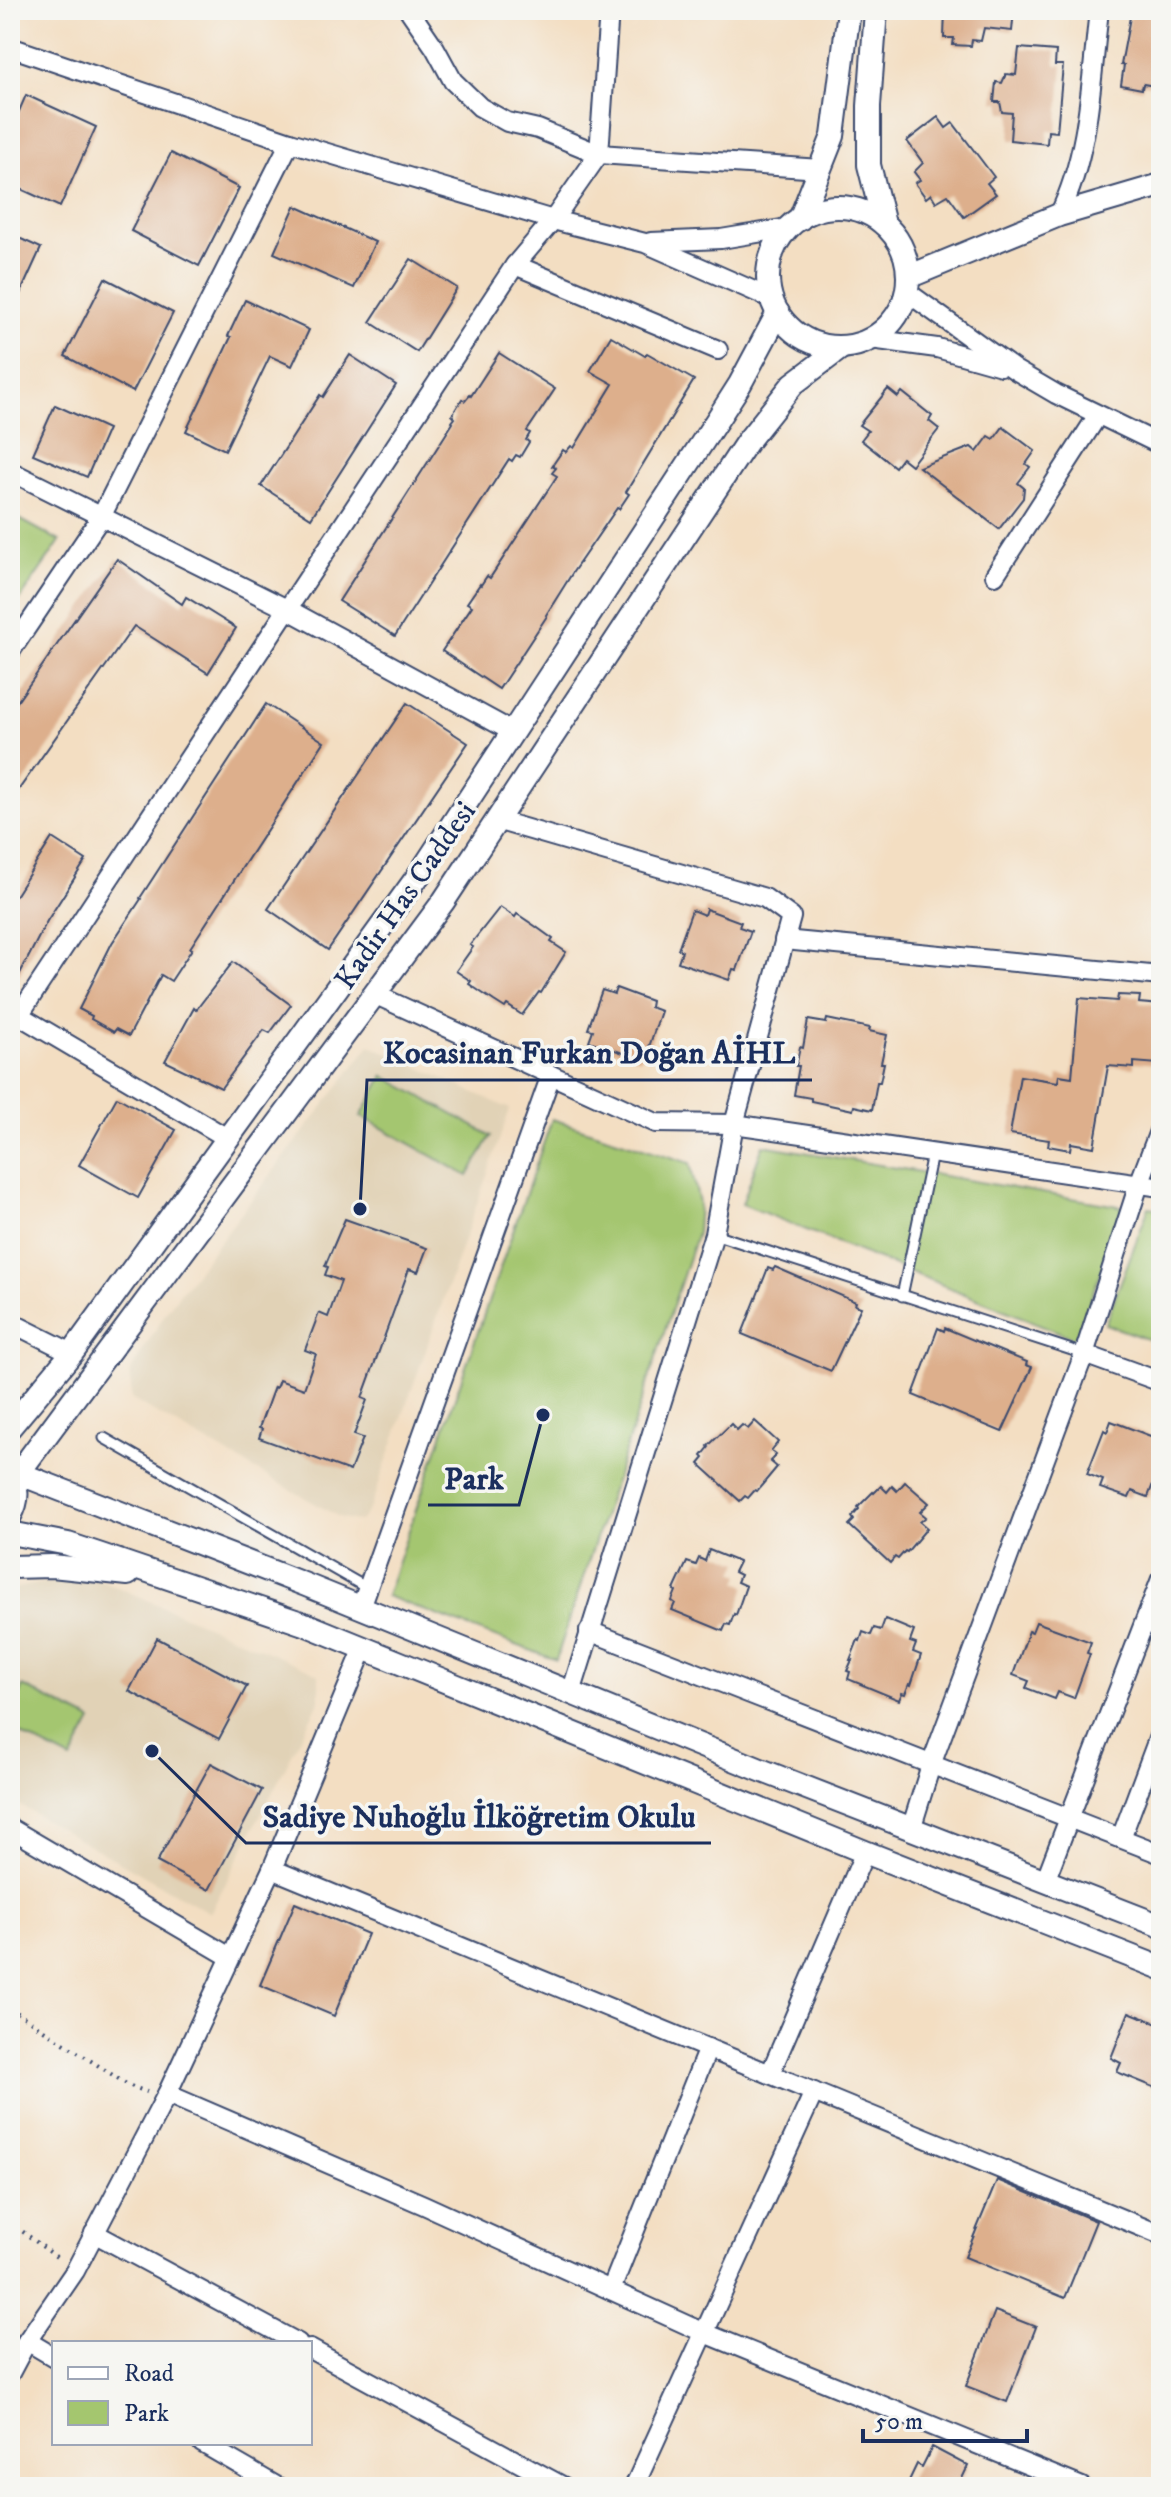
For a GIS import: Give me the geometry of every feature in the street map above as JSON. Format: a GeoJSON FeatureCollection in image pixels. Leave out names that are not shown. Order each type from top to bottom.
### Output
{"type":"FeatureCollection","features":[{"type":"Feature","properties":{"kind":"street"},"geometry":{"type":"LineString","coordinates":[[409,10],[453,81],[480,107],[507,122],[538,129],[599,154],[821,169]]}},
{"type":"Feature","properties":{"kind":"street"},"geometry":{"type":"LineString","coordinates":[[227,1138],[15,1013],[289,610],[515,265],[553,220],[599,154],[609,10]]}},
{"type":"Feature","properties":{"kind":"street"},"geometry":{"type":"LineString","coordinates":[[775,306],[769,269],[772,254],[794,224],[833,136],[849,10]]}},
{"type":"Feature","properties":{"kind":"street"},"geometry":{"type":"LineString","coordinates":[[876,10],[869,106],[869,165],[884,224]]}},
{"type":"Feature","properties":{"kind":"street"},"geometry":{"type":"LineString","coordinates":[[1059,215],[1077,175],[1083,149],[1099,10]]}},
{"type":"Feature","properties":{"kind":"street"},"geometry":{"type":"LineString","coordinates":[[10,47],[290,142],[553,220],[645,243],[775,306],[799,335],[827,346],[842,347],[871,339],[884,331],[894,319],[908,285],[902,248],[895,235],[884,224],[858,210],[843,207],[828,208],[794,224],[721,239],[645,243]]}},
{"type":"Feature","properties":{"kind":"street"},"geometry":{"type":"LineString","coordinates":[[10,652],[101,517],[290,142]]}},
{"type":"Feature","properties":{"kind":"street"},"geometry":{"type":"LineString","coordinates":[[908,285],[1059,215],[1161,185]]}},
{"type":"Feature","properties":{"kind":"street"},"geometry":{"type":"LineString","coordinates":[[515,265],[718,350]]}},
{"type":"Feature","properties":{"kind":"street"},"geometry":{"type":"LineString","coordinates":[[908,285],[1015,370],[1161,445]]}},
{"type":"Feature","properties":{"kind":"street","name":"Kadir Has Caddesi"},"geometry":{"type":"LineString","coordinates":[[10,1427],[72,1353],[421,872],[740,384],[775,306]]}},
{"type":"Feature","properties":{"kind":"street"},"geometry":{"type":"LineString","coordinates":[[871,339],[937,348],[1015,370]]}},
{"type":"Feature","properties":{"kind":"street","name":"Kadir Has Caddesi"},"geometry":{"type":"LineString","coordinates":[[13,1474],[443,902],[747,442],[793,384],[842,347]]}},
{"type":"Feature","properties":{"kind":"street"},"geometry":{"type":"LineString","coordinates":[[995,575],[1098,415]]}},
{"type":"Feature","properties":{"kind":"street"},"geometry":{"type":"LineString","coordinates":[[10,471],[289,610],[513,732]]}},
{"type":"Feature","properties":{"kind":"street"},"geometry":{"type":"LineString","coordinates":[[496,820],[765,898],[791,917],[734,1124],[714,1234],[571,1693]]}},
{"type":"Feature","properties":{"kind":"street"},"geometry":{"type":"LineString","coordinates":[[784,940],[1161,976]]}},
{"type":"Feature","properties":{"kind":"street"},"geometry":{"type":"LineString","coordinates":[[374,994],[656,1123],[734,1124],[1161,1187]]}},
{"type":"Feature","properties":{"kind":"street"},"geometry":{"type":"LineString","coordinates":[[364,1597],[551,1075]]}},
{"type":"Feature","properties":{"kind":"street"},"geometry":{"type":"LineString","coordinates":[[911,1829],[931,1765],[1084,1354],[1161,1126]]}},
{"type":"Feature","properties":{"kind":"street"},"geometry":{"type":"LineString","coordinates":[[10,1322],[72,1353]]}},
{"type":"Feature","properties":{"kind":"street"},"geometry":{"type":"LineString","coordinates":[[1084,1354],[1161,1382]]}},
{"type":"Feature","properties":{"kind":"street"},"geometry":{"type":"LineString","coordinates":[[10,1516],[17,1491],[13,1474]]}},
{"type":"Feature","properties":{"kind":"street"},"geometry":{"type":"LineString","coordinates":[[13,1474],[364,1597],[571,1693],[1161,1926]]}},
{"type":"Feature","properties":{"kind":"street"},"geometry":{"type":"LineString","coordinates":[[10,1533],[68,1544],[307,1625],[865,1852],[1161,1968]]}},
{"type":"Feature","properties":{"kind":"street"},"geometry":{"type":"LineString","coordinates":[[10,1567],[76,1568],[182,1582]]}},
{"type":"Feature","properties":{"kind":"street"},"geometry":{"type":"LineString","coordinates":[[1045,1881],[1161,1579]]}},
{"type":"Feature","properties":{"kind":"street"},"geometry":{"type":"LineString","coordinates":[[589,1631],[1161,1854]]}},
{"type":"Feature","properties":{"kind":"street"},"geometry":{"type":"LineString","coordinates":[[10,2373],[19,2347],[75,2271],[167,2094],[272,1869],[364,1648]]}},
{"type":"Feature","properties":{"kind":"street"},"geometry":{"type":"LineString","coordinates":[[1121,1838],[1161,1731]]}},
{"type":"Feature","properties":{"kind":"street"},"geometry":{"type":"LineString","coordinates":[[10,1828],[230,1957]]}},
{"type":"Feature","properties":{"kind":"street"},"geometry":{"type":"LineString","coordinates":[[770,2074],[865,1852]]}},
{"type":"Feature","properties":{"kind":"street"},"geometry":{"type":"LineString","coordinates":[[272,1869],[1161,2235]]}},
{"type":"Feature","properties":{"kind":"street"},"geometry":{"type":"LineString","coordinates":[[611,2290],[708,2048]]}},
{"type":"Feature","properties":{"kind":"street"},"geometry":{"type":"LineString","coordinates":[[634,2487],[814,2092]]}},
{"type":"Feature","properties":{"kind":"street"},"geometry":{"type":"LineString","coordinates":[[167,2094],[424,2205],[705,2333],[1082,2487]]}},
{"type":"Feature","properties":{"kind":"street"},"geometry":{"type":"LineString","coordinates":[[94,2233],[294,2341]]}},
{"type":"Feature","properties":{"kind":"street"},"geometry":{"type":"LineString","coordinates":[[19,2347],[52,2356]]}},
{"type":"Feature","properties":{"kind":"street"},"geometry":{"type":"LineString","coordinates":[[312,2350],[564,2487]]}},
{"type":"Feature","properties":{"kind":"street"},"geometry":{"type":"LineString","coordinates":[[205,2445],[278,2487]]}},
{"type":"Feature","properties":{"kind":"lane"},"geometry":{"type":"LineString","coordinates":[[902,1296],[932,1154]]}},
{"type":"Feature","properties":{"kind":"lane"},"geometry":{"type":"LineString","coordinates":[[714,1234],[1084,1354]]}},
{"type":"Feature","properties":{"kind":"lane"},"geometry":{"type":"LineString","coordinates":[[104,1438],[364,1597]]}},
{"type":"Feature","properties":{"kind":"path"},"geometry":{"type":"LineString","coordinates":[[10,2008],[128,2085],[150,2093],[167,2094]]}},
{"type":"Feature","properties":{"kind":"path"},"geometry":{"type":"LineString","coordinates":[[10,2222],[75,2271]]}},
{"type":"Feature","properties":{"kind":"shaded area"},"geometry":{"type":"Polygon","coordinates":[[[370,1045],[510,1109],[371,1506],[360,1522],[339,1517],[131,1399],[131,1370],[168,1309],[370,1045]]]}},
{"type":"Feature","properties":{"kind":"shaded area"},"geometry":{"type":"Polygon","coordinates":[[[89,1575],[319,1674],[319,1702],[210,1913],[10,1800],[10,1589],[89,1575]]]}},
{"type":"Feature","properties":{"kind":"green space"},"geometry":{"type":"Polygon","coordinates":[[[10,514],[60,541],[10,614],[10,514]]]}},
{"type":"Feature","properties":{"kind":"green space"},"geometry":{"type":"Polygon","coordinates":[[[384,1076],[491,1136],[468,1176],[361,1116],[384,1076]]]}},
{"type":"Feature","properties":{"kind":"green space"},"geometry":{"type":"Polygon","coordinates":[[[552,1119],[690,1163],[699,1203],[697,1233],[556,1660],[386,1596],[552,1119]]]}},
{"type":"Feature","properties":{"kind":"green space"},"geometry":{"type":"Polygon","coordinates":[[[763,1145],[1124,1207],[1076,1339],[742,1204],[763,1145]]]}},
{"type":"Feature","properties":{"kind":"green space"},"geometry":{"type":"Polygon","coordinates":[[[1149,1207],[1161,1209],[1161,1344],[1105,1324],[1149,1207]]]}},
{"type":"Feature","properties":{"kind":"green space"},"geometry":{"type":"Polygon","coordinates":[[[23,1686],[92,1721],[71,1760],[10,1729],[10,1713],[23,1686]]]}},
{"type":"Feature","properties":{"kind":"building"},"geometry":{"type":"Polygon","coordinates":[[[945,10],[1014,10],[1012,31],[984,28],[981,41],[972,40],[971,46],[953,45],[954,38],[944,38],[945,10]]]}},
{"type":"Feature","properties":{"kind":"building"},"geometry":{"type":"Polygon","coordinates":[[[1133,10],[1161,10],[1161,87],[1143,84],[1142,89],[1121,85],[1124,65],[1121,65],[1133,10]]]}},
{"type":"Feature","properties":{"kind":"building"},"geometry":{"type":"Polygon","coordinates":[[[1019,48],[1056,51],[1055,65],[1063,65],[1057,132],[1048,131],[1047,144],[1010,140],[1012,113],[1002,112],[1000,102],[994,102],[996,82],[1002,83],[1006,74],[1016,75],[1019,48]]]}},
{"type":"Feature","properties":{"kind":"building"},"geometry":{"type":"Polygon","coordinates":[[[26,95],[96,127],[60,207],[10,184],[10,132],[26,95]]]}},
{"type":"Feature","properties":{"kind":"building"},"geometry":{"type":"Polygon","coordinates":[[[938,117],[946,128],[953,123],[994,177],[987,183],[996,194],[964,217],[948,195],[936,202],[931,194],[926,198],[915,183],[920,180],[914,172],[923,163],[907,141],[938,117]]]}},
{"type":"Feature","properties":{"kind":"building"},"geometry":{"type":"Polygon","coordinates":[[[171,153],[239,188],[199,266],[131,231],[171,153]]]}},
{"type":"Feature","properties":{"kind":"building"},"geometry":{"type":"Polygon","coordinates":[[[295,206],[375,242],[354,288],[274,253],[295,206]]]}},
{"type":"Feature","properties":{"kind":"building"},"geometry":{"type":"Polygon","coordinates":[[[10,234],[41,248],[10,316],[10,234]]]}},
{"type":"Feature","properties":{"kind":"building"},"geometry":{"type":"Polygon","coordinates":[[[411,259],[457,288],[417,352],[370,322],[411,259]]]}},
{"type":"Feature","properties":{"kind":"building"},"geometry":{"type":"Polygon","coordinates":[[[105,278],[173,313],[133,392],[65,356],[105,278]]]}},
{"type":"Feature","properties":{"kind":"building"},"geometry":{"type":"Polygon","coordinates":[[[245,300],[309,330],[292,366],[270,356],[225,450],[186,431],[231,337],[228,336],[245,300]]]}},
{"type":"Feature","properties":{"kind":"building"},"geometry":{"type":"Polygon","coordinates":[[[611,336],[694,380],[626,492],[629,494],[573,572],[499,689],[442,651],[472,606],[467,603],[487,576],[490,578],[557,476],[552,473],[556,468],[552,466],[563,450],[566,452],[571,446],[574,448],[613,384],[590,371],[611,336]]]}},
{"type":"Feature","properties":{"kind":"building"},"geometry":{"type":"Polygon","coordinates":[[[499,353],[555,389],[527,431],[530,433],[526,440],[529,442],[520,457],[516,455],[512,461],[509,459],[395,636],[339,601],[453,423],[455,418],[452,415],[462,399],[465,401],[471,396],[499,353]]]}},
{"type":"Feature","properties":{"kind":"building"},"geometry":{"type":"Polygon","coordinates":[[[350,355],[396,385],[311,518],[261,486],[350,355]]]}},
{"type":"Feature","properties":{"kind":"building"},"geometry":{"type":"Polygon","coordinates":[[[888,389],[898,397],[902,392],[932,416],[929,421],[939,429],[911,465],[902,458],[895,467],[861,440],[868,431],[859,425],[888,389]]]}},
{"type":"Feature","properties":{"kind":"building"},"geometry":{"type":"Polygon","coordinates":[[[55,405],[108,429],[87,477],[33,454],[55,405]]]}},
{"type":"Feature","properties":{"kind":"building"},"geometry":{"type":"Polygon","coordinates":[[[1003,427],[1035,451],[1026,464],[1030,467],[1018,483],[1024,488],[1023,498],[999,529],[919,467],[971,447],[977,452],[989,436],[994,439],[1003,427]]]}},
{"type":"Feature","properties":{"kind":"building"},"geometry":{"type":"Polygon","coordinates":[[[117,559],[182,604],[186,597],[236,628],[208,673],[134,626],[10,802],[10,712],[117,559]]]}},
{"type":"Feature","properties":{"kind":"building"},"geometry":{"type":"Polygon","coordinates":[[[407,703],[468,743],[328,950],[268,909],[407,703]]]}},
{"type":"Feature","properties":{"kind":"building"},"geometry":{"type":"Polygon","coordinates":[[[266,704],[324,742],[171,981],[161,975],[129,1036],[116,1029],[114,1032],[79,1009],[112,943],[266,704]]]}},
{"type":"Feature","properties":{"kind":"building"},"geometry":{"type":"Polygon","coordinates":[[[52,838],[86,860],[47,921],[10,993],[10,904],[52,838]]]}},
{"type":"Feature","properties":{"kind":"building"},"geometry":{"type":"Polygon","coordinates":[[[500,907],[535,926],[566,952],[541,993],[522,1015],[494,1001],[456,971],[473,947],[470,945],[500,907]]]}},
{"type":"Feature","properties":{"kind":"building"},"geometry":{"type":"Polygon","coordinates":[[[706,909],[741,922],[739,927],[751,931],[737,970],[733,969],[729,980],[678,962],[682,951],[678,949],[692,910],[704,915],[706,909]]]}},
{"type":"Feature","properties":{"kind":"building"},"geometry":{"type":"Polygon","coordinates":[[[233,962],[291,1005],[270,1033],[264,1030],[221,1088],[165,1061],[194,1008],[196,1010],[233,962]]]}},
{"type":"Feature","properties":{"kind":"building"},"geometry":{"type":"Polygon","coordinates":[[[616,988],[651,1001],[650,1007],[661,1011],[648,1050],[643,1048],[640,1059],[589,1041],[593,1030],[588,1029],[602,990],[614,994],[616,988]]]}},
{"type":"Feature","properties":{"kind":"building"},"geometry":{"type":"Polygon","coordinates":[[[1118,995],[1140,996],[1139,1003],[1161,1005],[1158,1064],[1134,1062],[1134,1068],[1108,1066],[1094,1147],[1071,1143],[1070,1150],[1048,1146],[1049,1140],[1010,1134],[1020,1076],[1058,1082],[1059,1075],[1072,1077],[1079,998],[1117,1001],[1118,995]]]}},
{"type":"Feature","properties":{"kind":"building"},"geometry":{"type":"Polygon","coordinates":[[[827,1019],[887,1035],[881,1063],[884,1063],[872,1110],[854,1106],[853,1110],[794,1095],[799,1066],[796,1066],[808,1020],[826,1023],[827,1019]]]}},
{"type":"Feature","properties":{"kind":"building"},"geometry":{"type":"Polygon","coordinates":[[[117,1097],[176,1130],[138,1198],[79,1165],[117,1097]]]}},
{"type":"Feature","properties":{"kind":"building"},"geometry":{"type":"Polygon","coordinates":[[[345,1219],[427,1248],[418,1272],[409,1269],[362,1398],[367,1400],[354,1435],[363,1438],[350,1471],[259,1438],[262,1429],[259,1428],[279,1380],[304,1389],[316,1354],[305,1350],[319,1313],[328,1317],[341,1281],[325,1275],[328,1267],[325,1266],[345,1219]]]}},
{"type":"Feature","properties":{"kind":"building"},"geometry":{"type":"Polygon","coordinates":[[[775,1267],[856,1302],[855,1305],[861,1307],[831,1371],[742,1334],[768,1268],[773,1270],[775,1267]]]}},
{"type":"Feature","properties":{"kind":"building"},"geometry":{"type":"Polygon","coordinates":[[[938,1328],[944,1331],[945,1328],[1027,1362],[1026,1365],[1032,1367],[1002,1432],[913,1395],[938,1328]]]}},
{"type":"Feature","properties":{"kind":"building"},"geometry":{"type":"Polygon","coordinates":[[[755,1421],[778,1442],[771,1451],[776,1455],[770,1461],[777,1467],[757,1491],[740,1501],[699,1464],[708,1446],[731,1424],[737,1430],[742,1425],[748,1429],[755,1421]]]}},
{"type":"Feature","properties":{"kind":"building"},"geometry":{"type":"Polygon","coordinates":[[[1111,1421],[1161,1440],[1161,1463],[1148,1497],[1132,1491],[1129,1498],[1100,1488],[1103,1480],[1087,1474],[1104,1430],[1107,1432],[1111,1421]]]}},
{"type":"Feature","properties":{"kind":"building"},"geometry":{"type":"Polygon","coordinates":[[[905,1482],[929,1503],[920,1512],[926,1517],[920,1522],[927,1528],[907,1552],[890,1563],[849,1525],[858,1507],[873,1492],[881,1486],[887,1492],[892,1486],[897,1491],[905,1482]]]}},
{"type":"Feature","properties":{"kind":"building"},"geometry":{"type":"Polygon","coordinates":[[[709,1550],[739,1562],[734,1572],[740,1575],[737,1582],[746,1586],[736,1615],[723,1631],[672,1610],[674,1590],[687,1562],[696,1565],[699,1558],[705,1561],[709,1550]]]}},
{"type":"Feature","properties":{"kind":"building"},"geometry":{"type":"Polygon","coordinates":[[[885,1619],[914,1631],[910,1642],[916,1644],[913,1652],[921,1655],[911,1685],[899,1700],[848,1679],[850,1672],[847,1671],[858,1640],[863,1632],[871,1635],[874,1628],[881,1630],[885,1619]]]}},
{"type":"Feature","properties":{"kind":"building"},"geometry":{"type":"Polygon","coordinates":[[[1036,1622],[1091,1642],[1087,1653],[1090,1654],[1074,1698],[1058,1692],[1055,1699],[1026,1688],[1029,1681],[1013,1675],[1029,1631],[1032,1632],[1036,1622]]]}},
{"type":"Feature","properties":{"kind":"building"},"geometry":{"type":"Polygon","coordinates":[[[157,1638],[247,1686],[219,1739],[129,1691],[157,1638]]]}},
{"type":"Feature","properties":{"kind":"building"},"geometry":{"type":"Polygon","coordinates":[[[211,1763],[262,1790],[209,1890],[157,1862],[211,1763]]]}},
{"type":"Feature","properties":{"kind":"building"},"geometry":{"type":"Polygon","coordinates":[[[295,1903],[368,1934],[334,2016],[260,1985],[295,1903]]]}},
{"type":"Feature","properties":{"kind":"building"},"geometry":{"type":"Polygon","coordinates":[[[1129,2012],[1161,2025],[1161,2090],[1117,2072],[1121,2063],[1111,2058],[1129,2012]]]}},
{"type":"Feature","properties":{"kind":"building"},"geometry":{"type":"Polygon","coordinates":[[[997,2180],[1096,2221],[1065,2298],[965,2257],[997,2180]]]}},
{"type":"Feature","properties":{"kind":"building"},"geometry":{"type":"Polygon","coordinates":[[[995,2311],[1036,2327],[1007,2402],[966,2386],[995,2311]]]}},
{"type":"Feature","properties":{"kind":"building"},"geometry":{"type":"Polygon","coordinates":[[[932,2447],[968,2466],[958,2487],[906,2487],[917,2464],[922,2467],[932,2447]]]}},
{"type":"Feature","properties":{"kind":"place","name":"Kocasinan Furkan Doğan AİHL"},"geometry":{"type":"Point","coordinates":[360,1209]}},
{"type":"Feature","properties":{"kind":"place","name":"Park"},"geometry":{"type":"Point","coordinates":[543,1415]}},
{"type":"Feature","properties":{"kind":"place","name":"Sadiye Nuhoğlu İlköğretim Okulu"},"geometry":{"type":"Point","coordinates":[152,1751]}}]}
